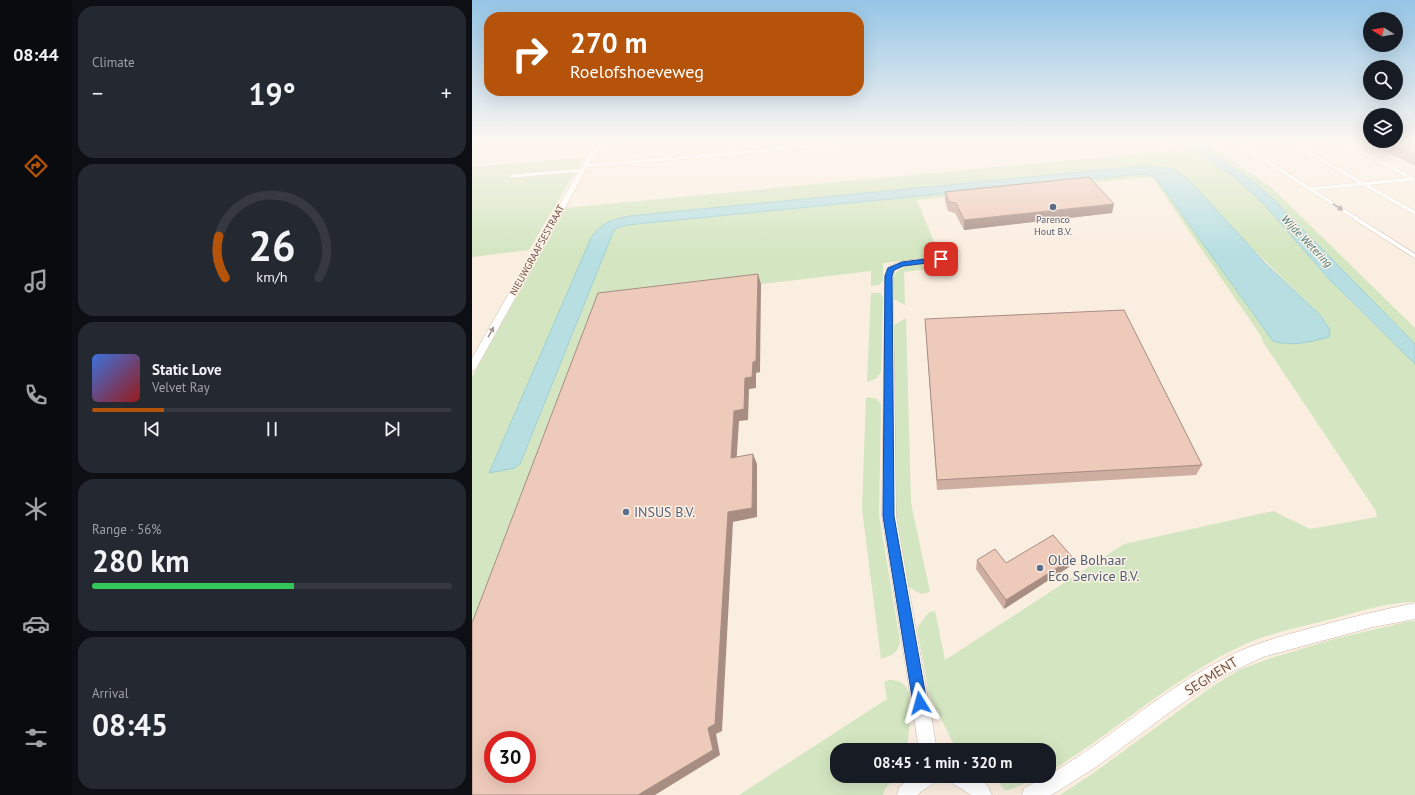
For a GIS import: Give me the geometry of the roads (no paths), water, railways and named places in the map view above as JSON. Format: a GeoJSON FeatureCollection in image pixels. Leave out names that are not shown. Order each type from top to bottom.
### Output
{"type":"FeatureCollection","features":[{"type":"Feature","properties":{"kind":"street","name":"NIEUWGRAAFSESTRAAT"},"geometry":{"type":"LineString","coordinates":[[472,366],[577,178]]}},
{"type":"Feature","properties":{"kind":"street"},"geometry":{"type":"LineString","coordinates":[[927,743],[888,516],[888,276],[891,269],[902,264],[941,259]]}},
{"type":"Feature","properties":{"kind":"street","name":"SEGMENT"},"geometry":{"type":"LineString","coordinates":[[1031,795],[1069,775],[1202,680],[1245,656],[1262,649],[1373,619],[1415,611]]}},
{"type":"Feature","properties":{"kind":"street"},"geometry":{"type":"LineString","coordinates":[[906,795],[917,783]]}},
{"type":"Feature","properties":{"kind":"street"},"geometry":{"type":"LineString","coordinates":[[971,783],[976,786],[983,795]]}},
{"type":"Feature","properties":{"kind":"lane"},"geometry":{"type":"LineString","coordinates":[[1293,178],[1415,256]]}},
{"type":"Feature","properties":{"kind":"lane"},"geometry":{"type":"LineString","coordinates":[[1353,178],[1415,213]]}},
{"type":"Feature","properties":{"kind":"lane"},"geometry":{"type":"LineString","coordinates":[[1310,189],[1414,179]]}},
{"type":"Feature","properties":{"kind":"water"},"geometry":{"type":"Polygon","coordinates":[[[1019,178],[1102,178],[627,225],[620,227],[614,230],[520,464],[515,468],[489,473],[591,238],[603,225],[608,222],[630,216],[1019,178]]]}},
{"type":"Feature","properties":{"kind":"water"},"geometry":{"type":"Polygon","coordinates":[[[1156,178],[1188,179],[1265,263],[1320,315],[1330,330],[1329,337],[1308,342],[1286,344],[1273,341],[1156,178]]]}},
{"type":"Feature","properties":{"kind":"water","name":"Wijde Wetering"},"geometry":{"type":"Polygon","coordinates":[[[1235,178],[1248,178],[1274,200],[1415,344],[1415,364],[1329,279],[1264,204],[1235,178]]]}},
{"type":"Feature","properties":{"kind":"place","name":"Parenco Hout B.V."},"geometry":{"type":"Point","coordinates":[1053,207]}},
{"type":"Feature","properties":{"kind":"place","name":"INSUS B.V."},"geometry":{"type":"Point","coordinates":[626,512]}},
{"type":"Feature","properties":{"kind":"place","name":"Olde Bolhaar Eco Service B.V."},"geometry":{"type":"Point","coordinates":[1040,568]}}]}
